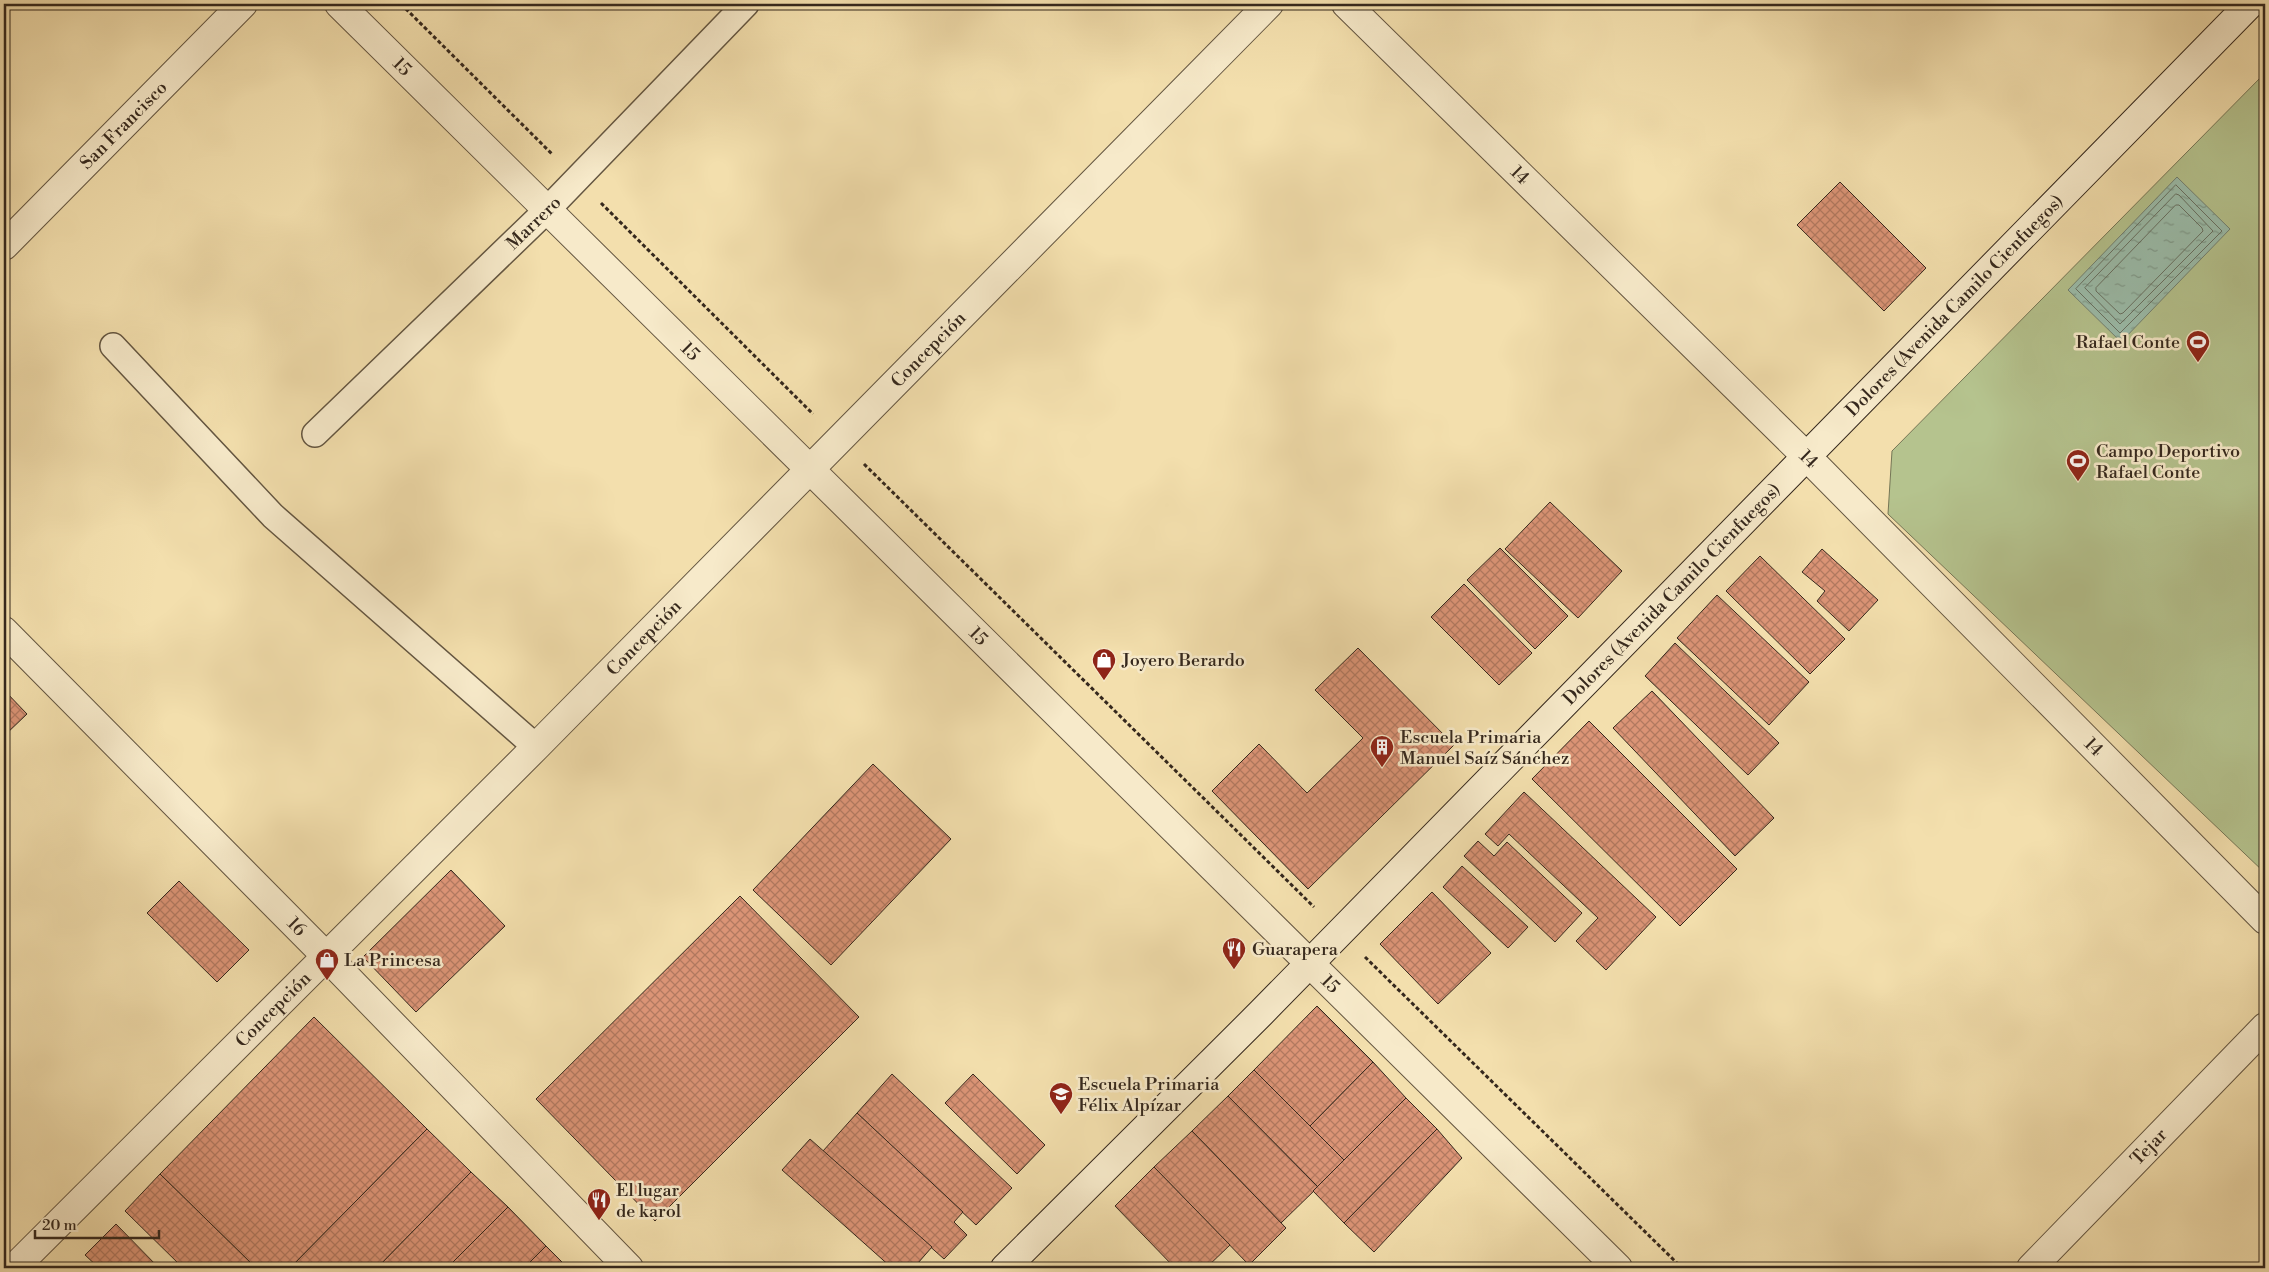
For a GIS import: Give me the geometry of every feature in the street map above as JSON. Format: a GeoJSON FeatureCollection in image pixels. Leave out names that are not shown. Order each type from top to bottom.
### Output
{"type":"FeatureCollection","features":[{"type":"Feature","properties":{"kind":"street","name":"San Francisco"},"geometry":{"type":"LineString","coordinates":[[4,246],[243,4]]}},
{"type":"Feature","properties":{"kind":"street","name":"15"},"geometry":{"type":"LineString","coordinates":[[339,4],[1618,1268]]}},
{"type":"Feature","properties":{"kind":"street","name":"Concepción"},"geometry":{"type":"LineString","coordinates":[[14,1268],[840,441],[1269,4]]}},
{"type":"Feature","properties":{"kind":"street","name":"14"},"geometry":{"type":"LineString","coordinates":[[1346,4],[1807,457],[2265,920]]}},
{"type":"Feature","properties":{"kind":"street","name":"Dolores (Avenida Camilo Cienfuegos)"},"geometry":{"type":"LineString","coordinates":[[1005,1268],[1310,963],[2250,4]]}},
{"type":"Feature","properties":{"kind":"street","name":"16"},"geometry":{"type":"LineString","coordinates":[[4,631],[326,956],[628,1268]]}},
{"type":"Feature","properties":{"kind":"street","name":"Tejar"},"geometry":{"type":"LineString","coordinates":[[2031,1268],[2265,1026]]}},
{"type":"Feature","properties":{"kind":"lane","name":"Marrero"},"geometry":{"type":"LineString","coordinates":[[315,434],[547,210],[746,4]]}},
{"type":"Feature","properties":{"kind":"lane"},"geometry":{"type":"LineString","coordinates":[[113,346],[274,516],[536,747]]}},
{"type":"Feature","properties":{"kind":"path"},"geometry":{"type":"LineString","coordinates":[[401,4],[840,441],[1682,1268]]}},
{"type":"Feature","properties":{"kind":"green space","name":"Campo Deportivo Rafael Conte"},"geometry":{"type":"Polygon","coordinates":[[[2265,73],[2265,873],[1888,514],[1892,451],[2265,73]]]}},
{"type":"Feature","properties":{"kind":"water"},"geometry":{"type":"Polygon","coordinates":[[[2177,177],[2230,229],[2121,342],[2068,290],[2177,177]]]}},
{"type":"Feature","properties":{"kind":"building"},"geometry":{"type":"Polygon","coordinates":[[[1840,182],[1926,268],[1884,311],[1797,225],[1840,182]]]}},
{"type":"Feature","properties":{"kind":"building"},"geometry":{"type":"Polygon","coordinates":[[[1550,502],[1622,571],[1578,618],[1505,549],[1550,502]]]}},
{"type":"Feature","properties":{"kind":"building"},"geometry":{"type":"Polygon","coordinates":[[[1500,548],[1568,616],[1535,649],[1467,580],[1500,548]]]}},
{"type":"Feature","properties":{"kind":"building"},"geometry":{"type":"Polygon","coordinates":[[[1822,549],[1878,600],[1849,631],[1817,601],[1825,591],[1802,572],[1822,549]]]}},
{"type":"Feature","properties":{"kind":"building"},"geometry":{"type":"Polygon","coordinates":[[[1760,556],[1845,639],[1810,674],[1726,591],[1760,556]]]}},
{"type":"Feature","properties":{"kind":"building"},"geometry":{"type":"Polygon","coordinates":[[[1464,584],[1532,653],[1499,685],[1431,617],[1464,584]]]}},
{"type":"Feature","properties":{"kind":"building"},"geometry":{"type":"Polygon","coordinates":[[[1717,595],[1809,682],[1769,725],[1677,638],[1717,595]]]}},
{"type":"Feature","properties":{"kind":"building"},"geometry":{"type":"Polygon","coordinates":[[[1675,643],[1779,743],[1748,775],[1645,676],[1675,643]]]}},
{"type":"Feature","properties":{"kind":"building","name":"Escuela Primaria Manuel Saíz Sánchez"},"geometry":{"type":"Polygon","coordinates":[[[1358,648],[1454,745],[1308,889],[1212,791],[1259,744],[1307,793],[1363,738],[1315,690],[1358,648]]]}},
{"type":"Feature","properties":{"kind":"building"},"geometry":{"type":"Polygon","coordinates":[[[4,690],[27,714],[4,736],[4,690]]]}},
{"type":"Feature","properties":{"kind":"building"},"geometry":{"type":"Polygon","coordinates":[[[1652,691],[1774,818],[1735,856],[1613,728],[1652,691]]]}},
{"type":"Feature","properties":{"kind":"building"},"geometry":{"type":"Polygon","coordinates":[[[1589,721],[1737,869],[1680,926],[1532,779],[1589,721]]]}},
{"type":"Feature","properties":{"kind":"building"},"geometry":{"type":"Polygon","coordinates":[[[873,764],[951,839],[831,965],[753,890],[873,764]]]}},
{"type":"Feature","properties":{"kind":"building"},"geometry":{"type":"Polygon","coordinates":[[[1524,792],[1656,917],[1606,970],[1576,941],[1598,918],[1509,834],[1498,846],[1485,834],[1524,792]]]}},
{"type":"Feature","properties":{"kind":"building"},"geometry":{"type":"Polygon","coordinates":[[[1478,841],[1494,856],[1507,842],[1582,913],[1555,942],[1464,856],[1478,841]]]}},
{"type":"Feature","properties":{"kind":"building"},"geometry":{"type":"Polygon","coordinates":[[[1462,866],[1528,927],[1508,948],[1443,887],[1462,866]]]}},
{"type":"Feature","properties":{"kind":"building"},"geometry":{"type":"Polygon","coordinates":[[[451,870],[505,926],[416,1012],[363,957],[451,870]]]}},
{"type":"Feature","properties":{"kind":"building"},"geometry":{"type":"Polygon","coordinates":[[[179,881],[249,950],[217,982],[147,913],[179,881]]]}},
{"type":"Feature","properties":{"kind":"building"},"geometry":{"type":"Polygon","coordinates":[[[1432,892],[1491,953],[1438,1004],[1380,944],[1432,892]]]}},
{"type":"Feature","properties":{"kind":"building"},"geometry":{"type":"Polygon","coordinates":[[[740,896],[859,1017],[655,1221],[536,1099],[740,896]]]}},
{"type":"Feature","properties":{"kind":"building"},"geometry":{"type":"Polygon","coordinates":[[[1317,1006],[1373,1062],[1310,1126],[1254,1070],[1317,1006]]]}},
{"type":"Feature","properties":{"kind":"building"},"geometry":{"type":"Polygon","coordinates":[[[314,1017],[427,1129],[290,1268],[256,1268],[160,1174],[314,1017]]]}},
{"type":"Feature","properties":{"kind":"building"},"geometry":{"type":"Polygon","coordinates":[[[1373,1062],[1406,1098],[1344,1160],[1310,1126],[1373,1062]]]}},
{"type":"Feature","properties":{"kind":"building"},"geometry":{"type":"Polygon","coordinates":[[[1254,1070],[1344,1160],[1318,1187],[1228,1096],[1254,1070]]]}},
{"type":"Feature","properties":{"kind":"building"},"geometry":{"type":"Polygon","coordinates":[[[892,1074],[1012,1188],[976,1225],[857,1113],[892,1074]]]}},
{"type":"Feature","properties":{"kind":"building"},"geometry":{"type":"Polygon","coordinates":[[[973,1074],[1045,1145],[1017,1174],[945,1103],[973,1074]]]}},
{"type":"Feature","properties":{"kind":"building"},"geometry":{"type":"Polygon","coordinates":[[[1228,1096],[1318,1187],[1281,1223],[1192,1131],[1228,1096]]]}},
{"type":"Feature","properties":{"kind":"building"},"geometry":{"type":"Polygon","coordinates":[[[1406,1098],[1437,1129],[1344,1223],[1313,1191],[1406,1098]]]}},
{"type":"Feature","properties":{"kind":"building"},"geometry":{"type":"Polygon","coordinates":[[[857,1113],[963,1212],[954,1222],[967,1235],[944,1259],[823,1151],[857,1113]]]}},
{"type":"Feature","properties":{"kind":"building"},"geometry":{"type":"Polygon","coordinates":[[[427,1129],[471,1172],[377,1268],[290,1268],[427,1129]]]}},
{"type":"Feature","properties":{"kind":"building"},"geometry":{"type":"Polygon","coordinates":[[[1437,1129],[1462,1158],[1374,1252],[1344,1223],[1437,1129]]]}},
{"type":"Feature","properties":{"kind":"building"},"geometry":{"type":"Polygon","coordinates":[[[1192,1131],[1286,1228],[1249,1265],[1154,1167],[1192,1131]]]}},
{"type":"Feature","properties":{"kind":"building"},"geometry":{"type":"Polygon","coordinates":[[[810,1139],[932,1247],[918,1263],[924,1268],[892,1268],[782,1170],[810,1139]]]}},
{"type":"Feature","properties":{"kind":"building"},"geometry":{"type":"Polygon","coordinates":[[[1154,1167],[1230,1245],[1206,1268],[1175,1268],[1115,1206],[1154,1167]]]}},
{"type":"Feature","properties":{"kind":"building"},"geometry":{"type":"Polygon","coordinates":[[[471,1172],[508,1207],[447,1268],[377,1268],[471,1172]]]}},
{"type":"Feature","properties":{"kind":"building"},"geometry":{"type":"Polygon","coordinates":[[[160,1174],[256,1268],[183,1268],[125,1211],[160,1174]]]}},
{"type":"Feature","properties":{"kind":"building"},"geometry":{"type":"Polygon","coordinates":[[[508,1207],[546,1246],[524,1268],[447,1268],[508,1207]]]}},
{"type":"Feature","properties":{"kind":"building"},"geometry":{"type":"Polygon","coordinates":[[[116,1224],[159,1268],[99,1268],[85,1255],[116,1224]]]}},
{"type":"Feature","properties":{"kind":"building"},"geometry":{"type":"Polygon","coordinates":[[[546,1246],[565,1265],[563,1268],[524,1268],[546,1246]]]}},
{"type":"Feature","properties":{"kind":"place","name":"Rafael Conte"},"geometry":{"type":"Point","coordinates":[2198,363]}},
{"type":"Feature","properties":{"kind":"place","name":"Campo Deportivo Rafael Conte"},"geometry":{"type":"Point","coordinates":[2078,482]}},
{"type":"Feature","properties":{"kind":"place","name":"Joyero Berardo"},"geometry":{"type":"Point","coordinates":[1104,681]}},
{"type":"Feature","properties":{"kind":"place","name":"Escuela Primaria Manuel Saíz Sánchez"},"geometry":{"type":"Point","coordinates":[1382,768]}},
{"type":"Feature","properties":{"kind":"place","name":"Guarapera"},"geometry":{"type":"Point","coordinates":[1234,970]}},
{"type":"Feature","properties":{"kind":"place","name":"La Princesa"},"geometry":{"type":"Point","coordinates":[327,981]}},
{"type":"Feature","properties":{"kind":"place","name":"Escuela Primaria Félix Alpízar"},"geometry":{"type":"Point","coordinates":[1061,1115]}},
{"type":"Feature","properties":{"kind":"place","name":"El lugar de karol"},"geometry":{"type":"Point","coordinates":[599,1221]}}]}
